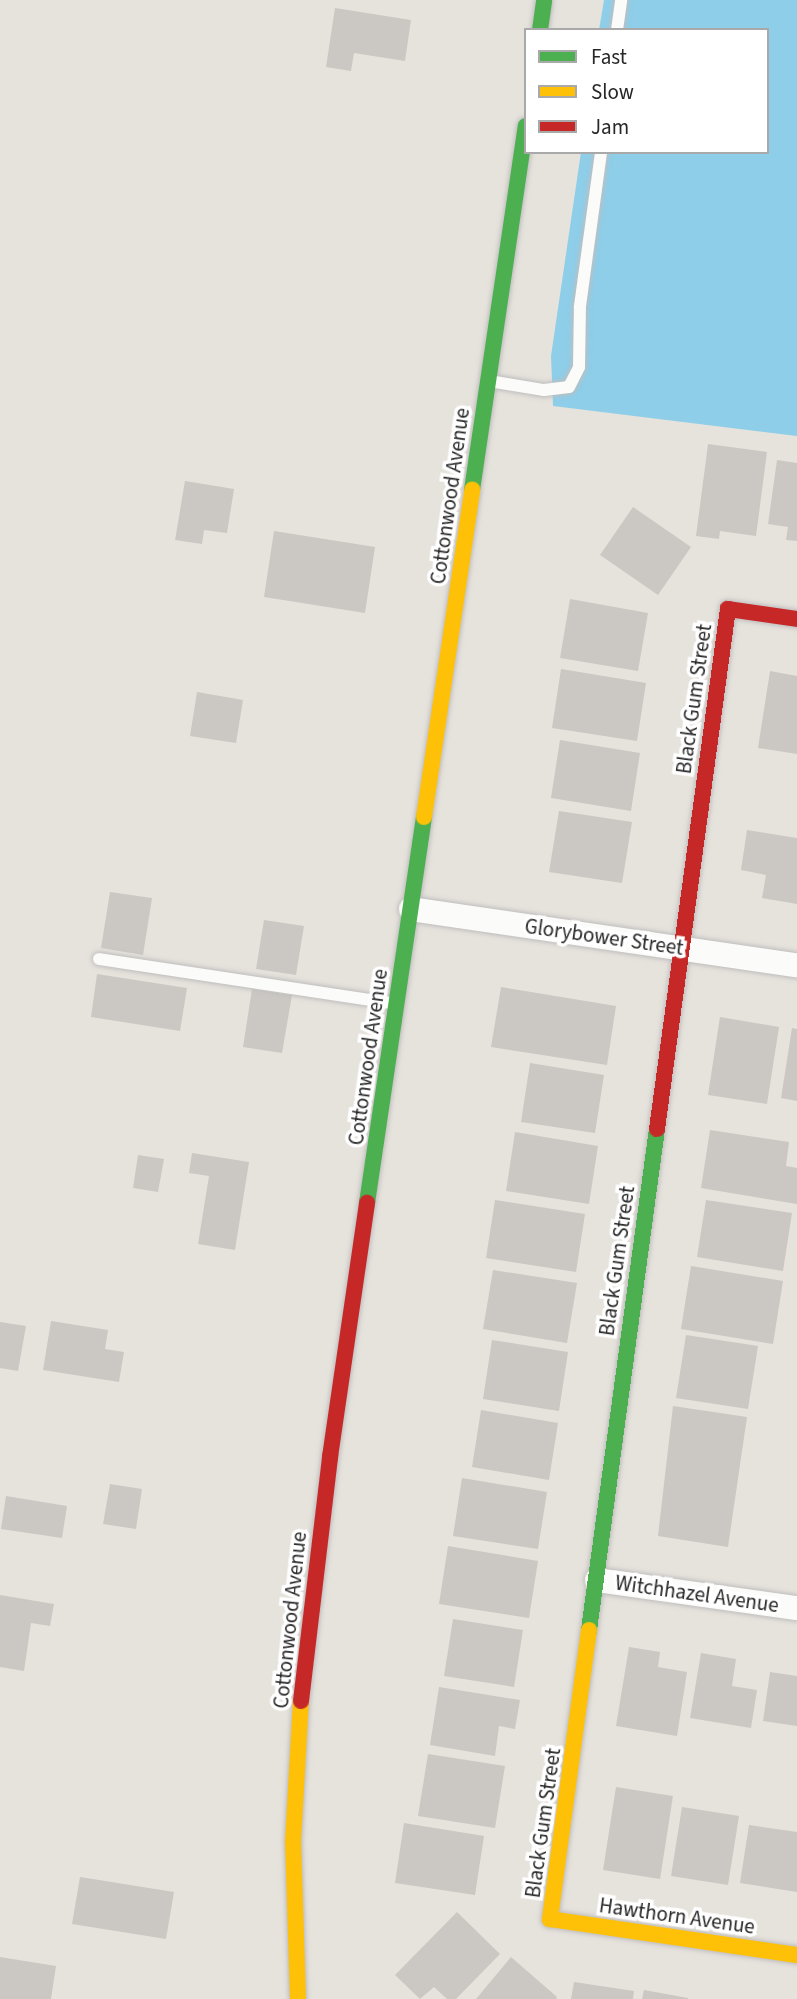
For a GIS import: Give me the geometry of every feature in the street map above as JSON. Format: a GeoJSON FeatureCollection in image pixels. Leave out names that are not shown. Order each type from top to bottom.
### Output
{"type":"FeatureCollection","features":[{"type":"Feature","properties":{"kind":"street"},"geometry":{"type":"LineString","coordinates":[[540,28],[544,0]]}},
{"type":"Feature","properties":{"kind":"street","name":"Cottonwood Avenue"},"geometry":{"type":"LineString","coordinates":[[298,1999],[293,1842],[302,1689],[330,1457],[524,138]]}},
{"type":"Feature","properties":{"kind":"street","name":"Black Gum Street"},"geometry":{"type":"LineString","coordinates":[[550,1919],[728,609],[797,619]]}},
{"type":"Feature","properties":{"kind":"street","name":"Glorybower Street"},"geometry":{"type":"LineString","coordinates":[[411,909],[797,965]]}},
{"type":"Feature","properties":{"kind":"street","name":"Witchhazel Avenue"},"geometry":{"type":"LineString","coordinates":[[597,1580],[797,1608]]}},
{"type":"Feature","properties":{"kind":"street","name":"Hawthorn Avenue"},"geometry":{"type":"LineString","coordinates":[[550,1919],[797,1955]]}},
{"type":"Feature","properties":{"kind":"lane"},"geometry":{"type":"LineString","coordinates":[[617,28],[621,0]]}},
{"type":"Feature","properties":{"kind":"lane"},"geometry":{"type":"LineString","coordinates":[[488,381],[544,390],[569,387],[579,367],[580,306],[601,154]]}},
{"type":"Feature","properties":{"kind":"lane"},"geometry":{"type":"LineString","coordinates":[[99,959],[397,1004]]}},
{"type":"Feature","properties":{"kind":"water"},"geometry":{"type":"Polygon","coordinates":[[[604,0],[797,0],[797,436],[553,406],[551,356],[581,154],[769,154],[769,28],[599,28],[604,0]]]}},
{"type":"Feature","properties":{"kind":"building"},"geometry":{"type":"Polygon","coordinates":[[[335,8],[411,20],[405,61],[354,53],[351,71],[326,67],[335,8]]]}},
{"type":"Feature","properties":{"kind":"building"},"geometry":{"type":"Polygon","coordinates":[[[708,444],[767,452],[756,536],[720,531],[719,539],[696,536],[708,444]]]}},
{"type":"Feature","properties":{"kind":"building"},"geometry":{"type":"Polygon","coordinates":[[[777,460],[797,463],[797,541],[786,540],[788,527],[768,524],[777,460]]]}},
{"type":"Feature","properties":{"kind":"building"},"geometry":{"type":"Polygon","coordinates":[[[185,481],[234,489],[227,533],[204,530],[202,544],[175,540],[185,481]]]}},
{"type":"Feature","properties":{"kind":"building"},"geometry":{"type":"Polygon","coordinates":[[[633,507],[691,547],[658,595],[600,555],[633,507]]]}},
{"type":"Feature","properties":{"kind":"building"},"geometry":{"type":"Polygon","coordinates":[[[274,531],[375,547],[365,613],[264,597],[274,531]]]}},
{"type":"Feature","properties":{"kind":"building"},"geometry":{"type":"Polygon","coordinates":[[[570,599],[648,613],[638,671],[560,658],[570,599]]]}},
{"type":"Feature","properties":{"kind":"building"},"geometry":{"type":"Polygon","coordinates":[[[561,669],[646,683],[637,741],[552,728],[561,669]]]}},
{"type":"Feature","properties":{"kind":"building"},"geometry":{"type":"Polygon","coordinates":[[[770,671],[797,676],[797,754],[758,748],[770,671]]]}},
{"type":"Feature","properties":{"kind":"building"},"geometry":{"type":"Polygon","coordinates":[[[197,692],[243,700],[236,743],[190,736],[197,692]]]}},
{"type":"Feature","properties":{"kind":"building"},"geometry":{"type":"Polygon","coordinates":[[[560,740],[640,753],[631,811],[551,798],[560,740]]]}},
{"type":"Feature","properties":{"kind":"building"},"geometry":{"type":"Polygon","coordinates":[[[559,811],[632,822],[622,883],[549,872],[559,811]]]}},
{"type":"Feature","properties":{"kind":"building"},"geometry":{"type":"Polygon","coordinates":[[[747,830],[797,838],[797,904],[762,898],[766,875],[741,870],[747,830]]]}},
{"type":"Feature","properties":{"kind":"building"},"geometry":{"type":"Polygon","coordinates":[[[110,892],[152,898],[143,955],[101,948],[110,892]]]}},
{"type":"Feature","properties":{"kind":"building"},"geometry":{"type":"Polygon","coordinates":[[[264,920],[304,926],[296,975],[256,969],[264,920]]]}},
{"type":"Feature","properties":{"kind":"building"},"geometry":{"type":"Polygon","coordinates":[[[97,974],[187,988],[180,1031],[91,1017],[97,974]]]}},
{"type":"Feature","properties":{"kind":"building"},"geometry":{"type":"Polygon","coordinates":[[[501,987],[616,1006],[607,1065],[491,1047],[501,987]]]}},
{"type":"Feature","properties":{"kind":"building"},"geometry":{"type":"Polygon","coordinates":[[[252,989],[292,995],[282,1053],[243,1047],[252,989]]]}},
{"type":"Feature","properties":{"kind":"building"},"geometry":{"type":"Polygon","coordinates":[[[720,1017],[779,1027],[767,1104],[708,1095],[720,1017]]]}},
{"type":"Feature","properties":{"kind":"building"},"geometry":{"type":"Polygon","coordinates":[[[792,1028],[797,1029],[797,1101],[781,1098],[792,1028]]]}},
{"type":"Feature","properties":{"kind":"building"},"geometry":{"type":"Polygon","coordinates":[[[530,1063],[604,1075],[595,1133],[521,1122],[530,1063]]]}},
{"type":"Feature","properties":{"kind":"building"},"geometry":{"type":"Polygon","coordinates":[[[710,1130],[789,1142],[786,1166],[797,1168],[797,1204],[701,1188],[710,1130]]]}},
{"type":"Feature","properties":{"kind":"building"},"geometry":{"type":"Polygon","coordinates":[[[515,1132],[598,1146],[589,1204],[506,1191],[515,1132]]]}},
{"type":"Feature","properties":{"kind":"building"},"geometry":{"type":"Polygon","coordinates":[[[192,1153],[249,1162],[235,1250],[198,1244],[209,1176],[189,1173],[192,1153]]]}},
{"type":"Feature","properties":{"kind":"building"},"geometry":{"type":"Polygon","coordinates":[[[138,1155],[164,1159],[158,1192],[133,1188],[138,1155]]]}},
{"type":"Feature","properties":{"kind":"building"},"geometry":{"type":"Polygon","coordinates":[[[495,1200],[585,1214],[576,1272],[486,1258],[495,1200]]]}},
{"type":"Feature","properties":{"kind":"building"},"geometry":{"type":"Polygon","coordinates":[[[706,1200],[792,1213],[783,1271],[697,1257],[706,1200]]]}},
{"type":"Feature","properties":{"kind":"building"},"geometry":{"type":"Polygon","coordinates":[[[691,1266],[783,1281],[773,1344],[681,1329],[691,1266]]]}},
{"type":"Feature","properties":{"kind":"building"},"geometry":{"type":"Polygon","coordinates":[[[493,1270],[577,1283],[567,1343],[483,1329],[493,1270]]]}},
{"type":"Feature","properties":{"kind":"building"},"geometry":{"type":"Polygon","coordinates":[[[51,1321],[108,1330],[105,1349],[124,1352],[119,1382],[43,1370],[51,1321]]]}},
{"type":"Feature","properties":{"kind":"building"},"geometry":{"type":"Polygon","coordinates":[[[0,1322],[26,1326],[18,1371],[0,1368],[0,1322]]]}},
{"type":"Feature","properties":{"kind":"building"},"geometry":{"type":"Polygon","coordinates":[[[686,1335],[758,1346],[748,1409],[676,1398],[686,1335]]]}},
{"type":"Feature","properties":{"kind":"building"},"geometry":{"type":"Polygon","coordinates":[[[492,1340],[568,1352],[559,1411],[483,1399],[492,1340]]]}},
{"type":"Feature","properties":{"kind":"building"},"geometry":{"type":"Polygon","coordinates":[[[673,1406],[747,1417],[728,1547],[658,1536],[673,1406]]]}},
{"type":"Feature","properties":{"kind":"building"},"geometry":{"type":"Polygon","coordinates":[[[481,1410],[558,1423],[549,1480],[472,1467],[481,1410]]]}},
{"type":"Feature","properties":{"kind":"building"},"geometry":{"type":"Polygon","coordinates":[[[462,1478],[547,1492],[538,1549],[453,1536],[462,1478]]]}},
{"type":"Feature","properties":{"kind":"building"},"geometry":{"type":"Polygon","coordinates":[[[110,1484],[142,1489],[136,1529],[103,1524],[110,1484]]]}},
{"type":"Feature","properties":{"kind":"building"},"geometry":{"type":"Polygon","coordinates":[[[6,1496],[67,1506],[62,1538],[1,1529],[6,1496]]]}},
{"type":"Feature","properties":{"kind":"building"},"geometry":{"type":"Polygon","coordinates":[[[448,1546],[538,1561],[529,1618],[439,1604],[448,1546]]]}},
{"type":"Feature","properties":{"kind":"building"},"geometry":{"type":"Polygon","coordinates":[[[0,1595],[54,1604],[50,1626],[31,1623],[24,1671],[0,1667],[0,1595]]]}},
{"type":"Feature","properties":{"kind":"building"},"geometry":{"type":"Polygon","coordinates":[[[453,1619],[523,1630],[514,1687],[444,1676],[453,1619]]]}},
{"type":"Feature","properties":{"kind":"building"},"geometry":{"type":"Polygon","coordinates":[[[629,1647],[660,1652],[658,1667],[687,1672],[677,1736],[616,1726],[629,1647]]]}},
{"type":"Feature","properties":{"kind":"building"},"geometry":{"type":"Polygon","coordinates":[[[701,1653],[736,1659],[732,1686],[757,1690],[751,1728],[690,1718],[701,1653]]]}},
{"type":"Feature","properties":{"kind":"building"},"geometry":{"type":"Polygon","coordinates":[[[770,1672],[797,1676],[797,1726],[763,1721],[770,1672]]]}},
{"type":"Feature","properties":{"kind":"building"},"geometry":{"type":"Polygon","coordinates":[[[439,1687],[520,1700],[515,1729],[499,1726],[495,1756],[430,1745],[439,1687]]]}},
{"type":"Feature","properties":{"kind":"building"},"geometry":{"type":"Polygon","coordinates":[[[428,1754],[505,1766],[495,1828],[418,1816],[428,1754]]]}},
{"type":"Feature","properties":{"kind":"building"},"geometry":{"type":"Polygon","coordinates":[[[616,1787],[673,1796],[660,1879],[603,1870],[616,1787]]]}},
{"type":"Feature","properties":{"kind":"building"},"geometry":{"type":"Polygon","coordinates":[[[682,1807],[739,1816],[728,1885],[671,1876],[682,1807]]]}},
{"type":"Feature","properties":{"kind":"building"},"geometry":{"type":"Polygon","coordinates":[[[404,1823],[484,1836],[475,1895],[395,1883],[404,1823]]]}},
{"type":"Feature","properties":{"kind":"building"},"geometry":{"type":"Polygon","coordinates":[[[749,1825],[797,1832],[797,1892],[740,1883],[749,1825]]]}},
{"type":"Feature","properties":{"kind":"building"},"geometry":{"type":"Polygon","coordinates":[[[80,1877],[174,1892],[166,1939],[72,1924],[80,1877]]]}},
{"type":"Feature","properties":{"kind":"building"},"geometry":{"type":"Polygon","coordinates":[[[457,1912],[500,1954],[456,1999],[447,1999],[434,1987],[420,1999],[395,1975],[457,1912]]]}},
{"type":"Feature","properties":{"kind":"building"},"geometry":{"type":"Polygon","coordinates":[[[0,1957],[56,1966],[51,1999],[0,1999],[0,1957]]]}},
{"type":"Feature","properties":{"kind":"building"},"geometry":{"type":"Polygon","coordinates":[[[511,1957],[557,1997],[556,1999],[476,1999],[511,1957]]]}},
{"type":"Feature","properties":{"kind":"building"},"geometry":{"type":"Polygon","coordinates":[[[574,1982],[634,1991],[633,1999],[571,1999],[574,1982]]]}},
{"type":"Feature","properties":{"kind":"building"},"geometry":{"type":"Polygon","coordinates":[[[644,1990],[688,1998],[688,1999],[642,1999],[644,1990]]]}},
{"type":"Feature","properties":{"kind":"traffic: fast"},"geometry":{"type":"LineString","coordinates":[[540,28],[544,0]]}},
{"type":"Feature","properties":{"kind":"traffic: fast"},"geometry":{"type":"LineString","coordinates":[[472,490],[524,139]]}},
{"type":"Feature","properties":{"kind":"traffic: fast"},"geometry":{"type":"LineString","coordinates":[[367,1203],[424,817]]}},
{"type":"Feature","properties":{"kind":"traffic: fast"},"geometry":{"type":"LineString","coordinates":[[589,1630],[657,1129]]}},
{"type":"Feature","properties":{"kind":"traffic: slow"},"geometry":{"type":"LineString","coordinates":[[424,817],[472,490]]}},
{"type":"Feature","properties":{"kind":"traffic: slow"},"geometry":{"type":"LineString","coordinates":[[589,1630],[550,1919],[797,1955]]}},
{"type":"Feature","properties":{"kind":"traffic: slow"},"geometry":{"type":"LineString","coordinates":[[298,1999],[293,1842],[301,1701]]}},
{"type":"Feature","properties":{"kind":"traffic: jam"},"geometry":{"type":"LineString","coordinates":[[657,1129],[728,609],[797,619]]}},
{"type":"Feature","properties":{"kind":"traffic: jam"},"geometry":{"type":"LineString","coordinates":[[301,1701],[330,1457],[367,1203]]}}]}
